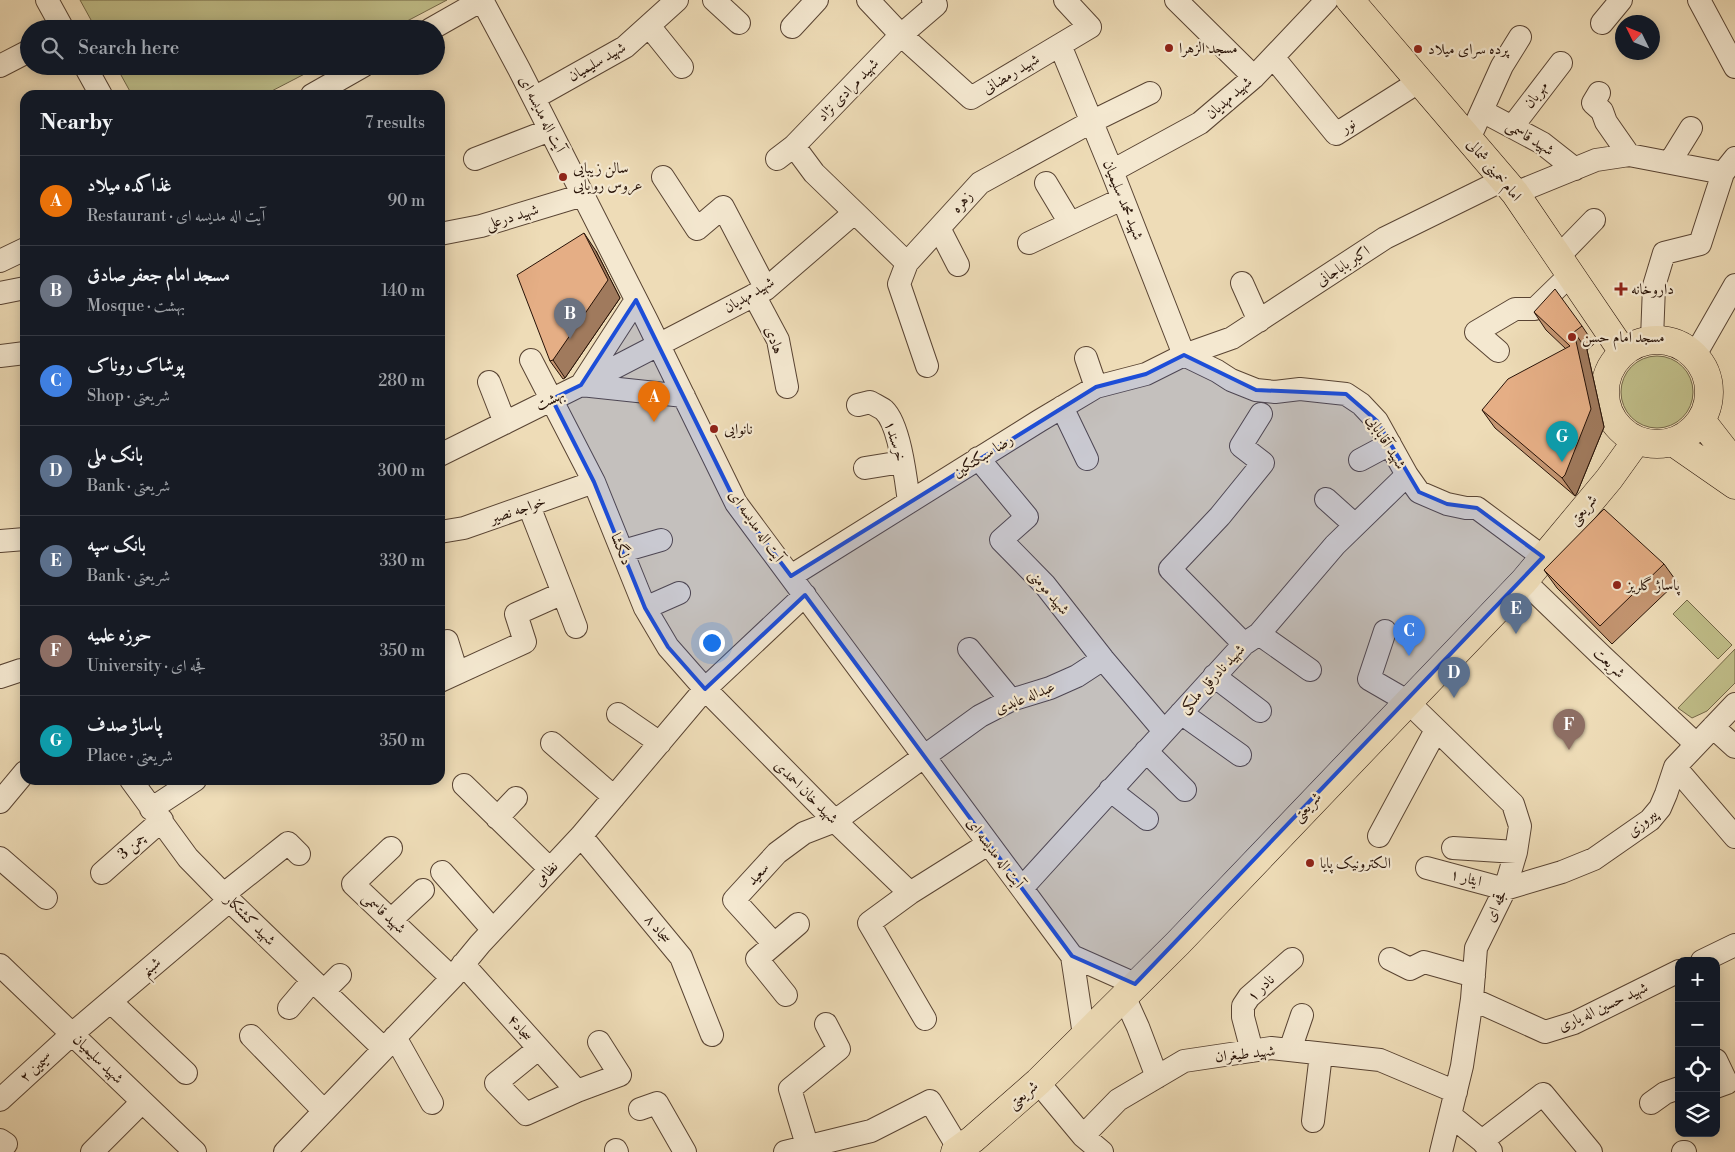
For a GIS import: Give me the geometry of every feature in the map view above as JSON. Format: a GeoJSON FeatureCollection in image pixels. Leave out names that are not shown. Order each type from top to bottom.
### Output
{"type":"FeatureCollection","features":[{"type":"Feature","properties":{"kind":"main road","name":"امام خمینی شمالی"},"geometry":{"type":"LineString","coordinates":[[1350,0],[1509,186],[1623,352]]}},
{"type":"Feature","properties":{"kind":"main road"},"geometry":{"type":"LineString","coordinates":[[1652,339],[1668,340],[1682,345],[1695,355],[1705,370],[1710,387],[1708,404],[1701,420],[1684,437],[1673,442],[1655,444],[1637,440],[1622,431],[1611,417],[1605,400],[1605,382],[1612,366],[1623,352],[1636,343],[1652,339]]}},
{"type":"Feature","properties":{"kind":"main road"},"geometry":{"type":"LineString","coordinates":[[1701,420],[1735,464]]}},
{"type":"Feature","properties":{"kind":"main road","name":"شریعتی"},"geometry":{"type":"LineString","coordinates":[[957,1150],[1038,1082],[1185,936],[1524,580],[1609,479],[1637,440]]}},
{"type":"Feature","properties":{"kind":"main road"},"geometry":{"type":"LineString","coordinates":[[1673,442],[1735,486]]}},
{"type":"Feature","properties":{"kind":"street"},"geometry":{"type":"LineString","coordinates":[[47,0],[58,20]]}},
{"type":"Feature","properties":{"kind":"street"},"geometry":{"type":"LineString","coordinates":[[445,21],[482,0]]}},
{"type":"Feature","properties":{"kind":"street","name":"آیت اله مدیسه ای"},"geometry":{"type":"LineString","coordinates":[[482,0],[659,344],[736,503],[1072,956]]}},
{"type":"Feature","properties":{"kind":"street","name":"شهید سلیمیان"},"geometry":{"type":"LineString","coordinates":[[534,98],[625,47],[677,0]]}},
{"type":"Feature","properties":{"kind":"street"},"geometry":{"type":"LineString","coordinates":[[714,0],[739,23]]}},
{"type":"Feature","properties":{"kind":"street"},"geometry":{"type":"LineString","coordinates":[[792,27],[817,0]]}},
{"type":"Feature","properties":{"kind":"street","name":"شهید رمضانی"},"geometry":{"type":"LineString","coordinates":[[868,0],[902,35],[970,98],[1090,27],[1064,0]]}},
{"type":"Feature","properties":{"kind":"street","name":"شهید مرادی نژاد"},"geometry":{"type":"LineString","coordinates":[[854,213],[814,173],[786,152],[902,35],[936,5],[933,0]]}},
{"type":"Feature","properties":{"kind":"street"},"geometry":{"type":"LineString","coordinates":[[1176,0],[1254,77]]}},
{"type":"Feature","properties":{"kind":"street","name":"شهید مهدیان"},"geometry":{"type":"LineString","coordinates":[[1112,171],[1200,123],[1254,77],[1327,0]]}},
{"type":"Feature","properties":{"kind":"street"},"geometry":{"type":"LineString","coordinates":[[1602,23],[1621,0]]}},
{"type":"Feature","properties":{"kind":"street"},"geometry":{"type":"LineString","coordinates":[[1698,0],[1735,67]]}},
{"type":"Feature","properties":{"kind":"street"},"geometry":{"type":"LineString","coordinates":[[649,26],[682,66]]}},
{"type":"Feature","properties":{"kind":"street"},"geometry":{"type":"LineString","coordinates":[[1469,139],[1502,66],[1520,37]]}},
{"type":"Feature","properties":{"kind":"street","name":"شهید محمد سلیمیان"},"geometry":{"type":"LineString","coordinates":[[1060,45],[1184,355]]}},
{"type":"Feature","properties":{"kind":"street"},"geometry":{"type":"LineString","coordinates":[[0,66],[20,56]]}},
{"type":"Feature","properties":{"kind":"street","name":"نور"},"geometry":{"type":"LineString","coordinates":[[1273,57],[1336,134],[1420,81]]}},
{"type":"Feature","properties":{"kind":"street","name":"مهربان"},"geometry":{"type":"LineString","coordinates":[[1512,127],[1561,63]]}},
{"type":"Feature","properties":{"kind":"street"},"geometry":{"type":"LineString","coordinates":[[90,75],[98,90]]}},
{"type":"Feature","properties":{"kind":"street"},"geometry":{"type":"LineString","coordinates":[[321,90],[348,75]]}},
{"type":"Feature","properties":{"kind":"street","name":"زهره"},"geometry":{"type":"LineString","coordinates":[[907,263],[980,183],[1091,122],[1150,93]]}},
{"type":"Feature","properties":{"kind":"street"},"geometry":{"type":"LineString","coordinates":[[1600,93],[1593,103],[1602,111],[1606,122],[1629,156]]}},
{"type":"Feature","properties":{"kind":"street","name":"شهید قاسمی"},"geometry":{"type":"LineString","coordinates":[[1482,111],[1542,143],[1575,169]]}},
{"type":"Feature","properties":{"kind":"street"},"geometry":{"type":"LineString","coordinates":[[1670,162],[1691,128]]}},
{"type":"Feature","properties":{"kind":"street"},"geometry":{"type":"LineString","coordinates":[[475,159],[550,130]]}},
{"type":"Feature","properties":{"kind":"street","name":"اکبر باباجانی"},"geometry":{"type":"LineString","coordinates":[[1184,355],[1232,338],[1385,238],[1509,186],[1575,169],[1596,160],[1629,156],[1670,162],[1729,165]]}},
{"type":"Feature","properties":{"kind":"street"},"geometry":{"type":"LineString","coordinates":[[1652,339],[1654,286],[1664,253],[1700,244],[1729,165]]}},
{"type":"Feature","properties":{"kind":"street","name":"هادی"},"geometry":{"type":"LineString","coordinates":[[663,177],[697,229],[723,207],[760,292],[778,340],[787,387]]}},
{"type":"Feature","properties":{"kind":"street"},"geometry":{"type":"LineString","coordinates":[[1046,183],[1070,223]]}},
{"type":"Feature","properties":{"kind":"street","name":"شهید درعلی"},"geometry":{"type":"LineString","coordinates":[[445,233],[481,226],[583,195]]}},
{"type":"Feature","properties":{"kind":"street"},"geometry":{"type":"LineString","coordinates":[[1029,243],[1122,198]]}},
{"type":"Feature","properties":{"kind":"street"},"geometry":{"type":"LineString","coordinates":[[854,213],[907,263],[898,284],[927,366]]}},
{"type":"Feature","properties":{"kind":"street","name":"شهید مهدیان"},"geometry":{"type":"LineString","coordinates":[[659,344],[760,292],[854,213]]}},
{"type":"Feature","properties":{"kind":"street"},"geometry":{"type":"LineString","coordinates":[[1498,351],[1476,332],[1515,309],[1534,309],[1594,220]]}},
{"type":"Feature","properties":{"kind":"street"},"geometry":{"type":"LineString","coordinates":[[939,228],[958,266]]}},
{"type":"Feature","properties":{"kind":"street"},"geometry":{"type":"LineString","coordinates":[[0,261],[20,251]]}},
{"type":"Feature","properties":{"kind":"street"},"geometry":{"type":"LineString","coordinates":[[1242,282],[1259,321]]}},
{"type":"Feature","properties":{"kind":"street"},"geometry":{"type":"LineString","coordinates":[[1695,355],[1735,285]]}},
{"type":"Feature","properties":{"kind":"street"},"geometry":{"type":"LineString","coordinates":[[0,293],[20,289]]}},
{"type":"Feature","properties":{"kind":"street"},"geometry":{"type":"LineString","coordinates":[[636,300],[581,385],[684,396]]}},
{"type":"Feature","properties":{"kind":"street","name":"بهشت"},"geometry":{"type":"LineString","coordinates":[[445,453],[659,344]]}},
{"type":"Feature","properties":{"kind":"street"},"geometry":{"type":"LineString","coordinates":[[0,356],[20,354]]}},
{"type":"Feature","properties":{"kind":"street","name":"رضا سبکتکین"},"geometry":{"type":"LineString","coordinates":[[791,576],[978,458],[1096,387],[1146,374],[1184,355]]}},
{"type":"Feature","properties":{"kind":"street","name":"شهید آقابابایی"},"geometry":{"type":"LineString","coordinates":[[1184,355],[1256,390],[1275,392],[1300,389],[1346,394],[1361,404],[1377,421],[1419,492],[1447,504],[1477,508],[1544,557]]}},
{"type":"Feature","properties":{"kind":"street"},"geometry":{"type":"LineString","coordinates":[[1086,358],[1096,387]]}},
{"type":"Feature","properties":{"kind":"street","name":"دلگشا"},"geometry":{"type":"LineString","coordinates":[[532,360],[594,482],[645,608],[668,647],[705,689]]}},
{"type":"Feature","properties":{"kind":"street"},"geometry":{"type":"LineString","coordinates":[[489,382],[505,423]]}},
{"type":"Feature","properties":{"kind":"street","name":"خرسند۱"},"geometry":{"type":"LineString","coordinates":[[858,405],[870,402],[885,411],[893,426],[900,449],[909,502]]}},
{"type":"Feature","properties":{"kind":"street"},"geometry":{"type":"LineString","coordinates":[[1062,407],[1086,460]]}},
{"type":"Feature","properties":{"kind":"street"},"geometry":{"type":"LineString","coordinates":[[1261,414],[1241,446],[1262,464],[1220,516],[1170,569],[1251,639],[1310,670]]}},
{"type":"Feature","properties":{"kind":"street"},"geometry":{"type":"LineString","coordinates":[[1360,460],[1390,444]]}},
{"type":"Feature","properties":{"kind":"street","name":"شهید مومنی"},"geometry":{"type":"LineString","coordinates":[[978,458],[1027,517],[1001,540],[1045,585],[1103,659],[1164,731]]}},
{"type":"Feature","properties":{"kind":"street"},"geometry":{"type":"LineString","coordinates":[[865,468],[902,462]]}},
{"type":"Feature","properties":{"kind":"street","name":"شهید نادرقلی ملکی"},"geometry":{"type":"LineString","coordinates":[[1022,888],[1325,556],[1408,475]]}},
{"type":"Feature","properties":{"kind":"street","name":"خواجه نصیر"},"geometry":{"type":"LineString","coordinates":[[445,531],[464,528],[594,482]]}},
{"type":"Feature","properties":{"kind":"street"},"geometry":{"type":"LineString","coordinates":[[1326,499],[1355,525]]}},
{"type":"Feature","properties":{"kind":"street"},"geometry":{"type":"LineString","coordinates":[[528,506],[576,627]]}},
{"type":"Feature","properties":{"kind":"street"},"geometry":{"type":"LineString","coordinates":[[0,541],[20,540]]}},
{"type":"Feature","properties":{"kind":"street"},"geometry":{"type":"LineString","coordinates":[[623,551],[661,540]]}},
{"type":"Feature","properties":{"kind":"street","name":"شریعت"},"geometry":{"type":"LineString","coordinates":[[1524,580],[1696,744]]}},
{"type":"Feature","properties":{"kind":"street"},"geometry":{"type":"LineString","coordinates":[[447,641],[449,677],[525,642],[516,614],[563,592]]}},
{"type":"Feature","properties":{"kind":"street"},"geometry":{"type":"LineString","coordinates":[[645,608],[679,593]]}},
{"type":"Feature","properties":{"kind":"street","name":"نظامی"},"geometry":{"type":"LineString","coordinates":[[284,1152],[458,971],[493,930],[581,836],[705,689],[805,595]]}},
{"type":"Feature","properties":{"kind":"street","name":"قجه ای"},"geometry":{"type":"LineString","coordinates":[[1385,631],[1369,679],[1407,701],[1512,804],[1520,826],[1516,852],[1505,889],[1476,948],[1472,999],[1462,1066],[1441,1152]]}},
{"type":"Feature","properties":{"kind":"street"},"geometry":{"type":"LineString","coordinates":[[969,649],[1011,700]]}},
{"type":"Feature","properties":{"kind":"street","name":"عبداله عابدی"},"geometry":{"type":"LineString","coordinates":[[835,821],[980,716],[1011,700],[1050,688],[1078,676],[1103,659]]}},
{"type":"Feature","properties":{"kind":"street"},"geometry":{"type":"LineString","coordinates":[[0,676],[20,671]]}},
{"type":"Feature","properties":{"kind":"street"},"geometry":{"type":"LineString","coordinates":[[1214,676],[1260,711]]}},
{"type":"Feature","properties":{"kind":"street","name":"شهید خان احمدی"},"geometry":{"type":"LineString","coordinates":[[705,689],[835,821],[910,893]]}},
{"type":"Feature","properties":{"kind":"street","name":"پیروزی"},"geometry":{"type":"LineString","coordinates":[[1505,889],[1562,872],[1594,859],[1650,820],[1660,808],[1675,767],[1735,704]]}},
{"type":"Feature","properties":{"kind":"street"},"geometry":{"type":"LineString","coordinates":[[1181,713],[1240,755]]}},
{"type":"Feature","properties":{"kind":"street"},"geometry":{"type":"LineString","coordinates":[[618,714],[660,743]]}},
{"type":"Feature","properties":{"kind":"street"},"geometry":{"type":"LineString","coordinates":[[1712,727],[1735,747]]}},
{"type":"Feature","properties":{"kind":"street"},"geometry":{"type":"LineString","coordinates":[[1379,836],[1436,730]]}},
{"type":"Feature","properties":{"kind":"street"},"geometry":{"type":"LineString","coordinates":[[552,742],[614,797]]}},
{"type":"Feature","properties":{"kind":"street"},"geometry":{"type":"LineString","coordinates":[[1146,752],[1184,790]]}},
{"type":"Feature","properties":{"kind":"street"},"geometry":{"type":"LineString","coordinates":[[1675,767],[1734,834]]}},
{"type":"Feature","properties":{"kind":"street"},"geometry":{"type":"LineString","coordinates":[[0,802],[20,778]]}},
{"type":"Feature","properties":{"kind":"street","name":"شهید کشتکار"},"geometry":{"type":"LineString","coordinates":[[135,785],[188,858],[318,986],[389,1043],[432,1103]]}},
{"type":"Feature","properties":{"kind":"street","name":"چمن 3"},"geometry":{"type":"LineString","coordinates":[[102,872],[157,815],[190,785]]}},
{"type":"Feature","properties":{"kind":"street"},"geometry":{"type":"LineString","coordinates":[[464,785],[550,869]]}},
{"type":"Feature","properties":{"kind":"street"},"geometry":{"type":"LineString","coordinates":[[1110,790],[1148,819]]}},
{"type":"Feature","properties":{"kind":"street"},"geometry":{"type":"LineString","coordinates":[[497,818],[516,798]]}},
{"type":"Feature","properties":{"kind":"street","name":"سعید"},"geometry":{"type":"LineString","coordinates":[[774,944],[734,900],[777,853],[804,834],[835,821]]}},
{"type":"Feature","properties":{"kind":"street","name":"سجاد ۸"},"geometry":{"type":"LineString","coordinates":[[581,836],[681,957],[712,1035]]}},
{"type":"Feature","properties":{"kind":"street","name":"شبنم"},"geometry":{"type":"LineString","coordinates":[[72,1034],[111,1002],[288,843],[299,854]]}},
{"type":"Feature","properties":{"kind":"street"},"geometry":{"type":"LineString","coordinates":[[925,1019],[869,923],[910,893],[988,844]]}},
{"type":"Feature","properties":{"kind":"street","name":"شهید قاسمی"},"geometry":{"type":"LineString","coordinates":[[391,848],[353,884],[381,917],[458,971]]}},
{"type":"Feature","properties":{"kind":"street"},"geometry":{"type":"LineString","coordinates":[[1453,848],[1516,852]]}},
{"type":"Feature","properties":{"kind":"street"},"geometry":{"type":"LineString","coordinates":[[0,858],[46,898]]}},
{"type":"Feature","properties":{"kind":"street","name":"ایثار ۱"},"geometry":{"type":"LineString","coordinates":[[1427,868],[1505,889]]}},
{"type":"Feature","properties":{"kind":"street"},"geometry":{"type":"LineString","coordinates":[[442,872],[493,930]]}},
{"type":"Feature","properties":{"kind":"street"},"geometry":{"type":"LineString","coordinates":[[381,917],[423,890]]}},
{"type":"Feature","properties":{"kind":"street"},"geometry":{"type":"LineString","coordinates":[[786,995],[757,959],[798,924]]}},
{"type":"Feature","properties":{"kind":"street"},"geometry":{"type":"LineString","coordinates":[[1710,957],[1735,945]]}},
{"type":"Feature","properties":{"kind":"street"},"geometry":{"type":"LineString","coordinates":[[1072,956],[1129,990],[1138,1027],[1157,1077]]}},
{"type":"Feature","properties":{"kind":"street"},"geometry":{"type":"LineString","coordinates":[[1072,956],[1084,1036]]}},
{"type":"Feature","properties":{"kind":"street","name":"نادر ۱"},"geometry":{"type":"LineString","coordinates":[[1252,1051],[1243,1017],[1243,1006],[1249,997],[1292,959]]}},
{"type":"Feature","properties":{"kind":"street"},"geometry":{"type":"LineString","coordinates":[[1390,959],[1410,969],[1424,962],[1474,976]]}},
{"type":"Feature","properties":{"kind":"street","name":"شهید سلیمیان"},"geometry":{"type":"LineString","coordinates":[[0,965],[195,1152]]}},
{"type":"Feature","properties":{"kind":"street","name":"سجاد۴"},"geometry":{"type":"LineString","coordinates":[[458,971],[538,1049],[577,1091]]}},
{"type":"Feature","properties":{"kind":"street"},"geometry":{"type":"LineString","coordinates":[[289,1008],[318,986],[340,975]]}},
{"type":"Feature","properties":{"kind":"street","name":"شهید حسین اله یاری"},"geometry":{"type":"LineString","coordinates":[[1472,999],[1546,1032],[1574,1023],[1675,979]]}},
{"type":"Feature","properties":{"kind":"street"},"geometry":{"type":"LineString","coordinates":[[111,1002],[186,1073]]}},
{"type":"Feature","properties":{"kind":"street"},"geometry":{"type":"LineString","coordinates":[[1290,1050],[1302,1015]]}},
{"type":"Feature","properties":{"kind":"street"},"geometry":{"type":"LineString","coordinates":[[806,1146],[790,1089],[839,1049],[826,1024]]}},
{"type":"Feature","properties":{"kind":"street","name":"سیمین ۲"},"geometry":{"type":"LineString","coordinates":[[0,1100],[72,1034]]}},
{"type":"Feature","properties":{"kind":"street"},"geometry":{"type":"LineString","coordinates":[[251,1036],[324,1111]]}},
{"type":"Feature","properties":{"kind":"street"},"geometry":{"type":"LineString","coordinates":[[538,1049],[496,1083],[526,1114],[577,1091],[620,1075],[599,1042]]}},
{"type":"Feature","properties":{"kind":"street","name":"شهید طیغران"},"geometry":{"type":"LineString","coordinates":[[1083,1136],[1118,1100],[1184,1061],[1271,1048],[1380,1060],[1456,1092]]}},
{"type":"Feature","properties":{"kind":"street"},"geometry":{"type":"LineString","coordinates":[[1313,1121],[1321,1054]]}},
{"type":"Feature","properties":{"kind":"street"},"geometry":{"type":"LineString","coordinates":[[1720,1068],[1727,1083],[1720,1086]]}},
{"type":"Feature","properties":{"kind":"street"},"geometry":{"type":"LineString","coordinates":[[1038,1082],[1083,1136],[1102,1152]]}},
{"type":"Feature","properties":{"kind":"street"},"geometry":{"type":"LineString","coordinates":[[1651,1103],[1665,1093],[1675,1089]]}},
{"type":"Feature","properties":{"kind":"street"},"geometry":{"type":"LineString","coordinates":[[1450,1115],[1486,1146],[1543,1094],[1591,1152]]}},
{"type":"Feature","properties":{"kind":"street"},"geometry":{"type":"LineString","coordinates":[[785,1152],[871,1131],[930,1101],[957,1150]]}},
{"type":"Feature","properties":{"kind":"street"},"geometry":{"type":"LineString","coordinates":[[99,1150],[142,1102]]}},
{"type":"Feature","properties":{"kind":"street"},"geometry":{"type":"LineString","coordinates":[[640,1109],[657,1103],[685,1152]]}},
{"type":"Feature","properties":{"kind":"highlighted area"},"geometry":{"type":"Polygon","coordinates":[[[636,300],[736,503],[791,576],[1096,387],[1146,374],[1184,355],[1256,390],[1346,394],[1377,421],[1419,492],[1447,504],[1477,508],[1543,557],[1135,984],[1072,956],[805,595],[705,689],[668,647],[645,608],[594,482],[552,399],[581,385],[636,300]]]}},
{"type":"Feature","properties":{"kind":"shaded area"},"geometry":{"type":"Polygon","coordinates":[[[80,0],[447,0],[409,20],[91,20],[80,0]]]}},
{"type":"Feature","properties":{"kind":"shaded area"},"geometry":{"type":"Polygon","coordinates":[[[121,75],[303,75],[274,90],[129,90],[121,75]]]}},
{"type":"Feature","properties":{"kind":"shaded area"},"geometry":{"type":"Polygon","coordinates":[[[1657,356],[1671,359],[1683,366],[1690,378],[1693,392],[1690,406],[1683,418],[1671,425],[1657,428],[1643,425],[1631,418],[1624,406],[1621,392],[1624,378],[1631,366],[1643,359],[1657,356]]]}},
{"type":"Feature","properties":{"kind":"shaded area"},"geometry":{"type":"Polygon","coordinates":[[[1687,600],[1732,645],[1718,659],[1673,614],[1687,600]]]}},
{"type":"Feature","properties":{"kind":"shaded area"},"geometry":{"type":"Polygon","coordinates":[[[1735,649],[1735,683],[1707,711],[1692,718],[1678,708],[1735,649]]]}},
{"type":"Feature","properties":{"kind":"building"},"geometry":{"type":"Polygon","coordinates":[[[584,233],[608,280],[553,360],[550,361],[517,275],[584,233]]]}},
{"type":"Feature","properties":{"kind":"building"},"geometry":{"type":"Polygon","coordinates":[[[1555,289],[1582,326],[1574,332],[1591,409],[1565,475],[1562,478],[1482,410],[1508,379],[1570,346],[1534,312],[1555,289]]]}},
{"type":"Feature","properties":{"kind":"building","name":"پاساژ گلریز"},"geometry":{"type":"Polygon","coordinates":[[[1604,509],[1664,564],[1600,626],[1544,570],[1604,509]]]}},
{"type":"Feature","properties":{"kind":"place","name":"مسجد الزهرا"},"geometry":{"type":"Point","coordinates":[1169,48]}},
{"type":"Feature","properties":{"kind":"place","name":"پرده سرای میلاد"},"geometry":{"type":"Point","coordinates":[1418,49]}},
{"type":"Feature","properties":{"kind":"place","name":"سالن زیبایی عروس رویایی"},"geometry":{"type":"Point","coordinates":[563,177]}},
{"type":"Feature","properties":{"kind":"place","name":"داروخانه"},"geometry":{"type":"Point","coordinates":[1621,289]}},
{"type":"Feature","properties":{"kind":"place","name":"مسجد امام حسن"},"geometry":{"type":"Point","coordinates":[1572,337]}},
{"type":"Feature","properties":{"kind":"place","name":"مسجد امام جعفر صادق"},"geometry":{"type":"Point","coordinates":[570,339]}},
{"type":"Feature","properties":{"kind":"place","name":"غذاکده میلاد"},"geometry":{"type":"Point","coordinates":[654,422]}},
{"type":"Feature","properties":{"kind":"place","name":"نانوایی"},"geometry":{"type":"Point","coordinates":[714,429]}},
{"type":"Feature","properties":{"kind":"place","name":"پاساژ صدف"},"geometry":{"type":"Point","coordinates":[1562,462]}},
{"type":"Feature","properties":{"kind":"place","name":"پاساژ گلریز"},"geometry":{"type":"Point","coordinates":[1617,585]}},
{"type":"Feature","properties":{"kind":"place","name":"بانک سپه"},"geometry":{"type":"Point","coordinates":[1516,634]}},
{"type":"Feature","properties":{"kind":"place","name":"پوشاک روناک"},"geometry":{"type":"Point","coordinates":[1409,656]}},
{"type":"Feature","properties":{"kind":"place","name":"بانک ملی"},"geometry":{"type":"Point","coordinates":[1454,698]}},
{"type":"Feature","properties":{"kind":"place","name":"حوزه علمیه"},"geometry":{"type":"Point","coordinates":[1569,750]}},
{"type":"Feature","properties":{"kind":"place","name":"الکترونیک پایا"},"geometry":{"type":"Point","coordinates":[1310,863]}}]}
